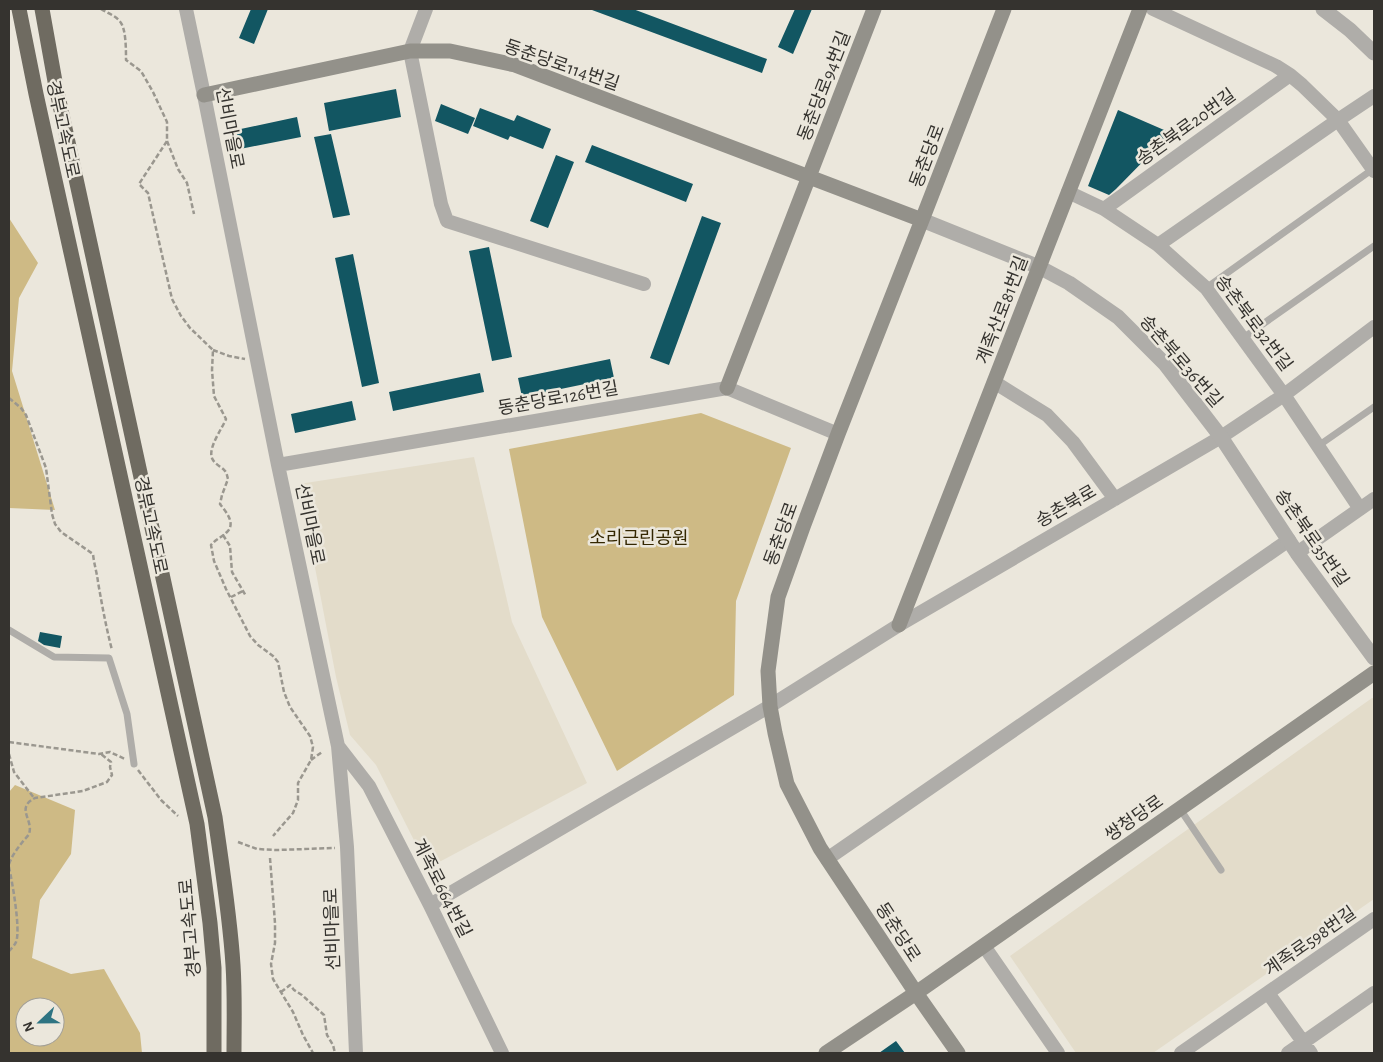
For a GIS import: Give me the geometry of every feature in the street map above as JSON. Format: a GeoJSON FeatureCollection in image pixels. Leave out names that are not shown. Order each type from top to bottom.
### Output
{"type":"FeatureCollection","features":[{"type":"Feature","properties":{"kind":"highway","name":"경부고속도로"},"geometry":{"type":"LineString","coordinates":[[19,9],[36,94],[197,824],[214,968],[214,1053]]}},
{"type":"Feature","properties":{"kind":"highway","name":"경부고속도로"},"geometry":{"type":"LineString","coordinates":[[42,9],[56,87],[215,817],[229,916],[233,965],[234,1053]]}},
{"type":"Feature","properties":{"kind":"main road","name":"동춘당로94번길"},"geometry":{"type":"LineString","coordinates":[[809,176],[874,9]]}},
{"type":"Feature","properties":{"kind":"main road","name":"동춘당로"},"geometry":{"type":"LineString","coordinates":[[958,1053],[820,848],[787,784],[770,706],[768,671],[778,597],[838,434],[1004,9]]}},
{"type":"Feature","properties":{"kind":"main road","name":"계족산로81번길"},"geometry":{"type":"LineString","coordinates":[[899,625],[1140,9]]}},
{"type":"Feature","properties":{"kind":"main road","name":"동춘당로114번길"},"geometry":{"type":"LineString","coordinates":[[204,95],[410,51],[450,51],[515,65],[922,220]]}},
{"type":"Feature","properties":{"kind":"main road"},"geometry":{"type":"LineString","coordinates":[[727,388],[809,176]]}},
{"type":"Feature","properties":{"kind":"main road","name":"쌍청당로"},"geometry":{"type":"LineString","coordinates":[[826,1053],[984,946],[1374,673]]}},
{"type":"Feature","properties":{"kind":"street","name":"선비마을로"},"geometry":{"type":"LineString","coordinates":[[186,9],[278,465],[338,746],[347,847],[356,1053]]}},
{"type":"Feature","properties":{"kind":"street"},"geometry":{"type":"LineString","coordinates":[[426,9],[410,51],[441,204],[447,221],[644,284]]}},
{"type":"Feature","properties":{"kind":"street"},"geometry":{"type":"LineString","coordinates":[[1153,9],[1276,66],[1290,75],[1338,120],[1374,170]]}},
{"type":"Feature","properties":{"kind":"street"},"geometry":{"type":"LineString","coordinates":[[1323,9],[1350,30],[1374,53]]}},
{"type":"Feature","properties":{"kind":"street","name":"송촌북로20번길"},"geometry":{"type":"LineString","coordinates":[[1104,208],[1290,75]]}},
{"type":"Feature","properties":{"kind":"street"},"geometry":{"type":"LineString","coordinates":[[1158,245],[1374,96]]}},
{"type":"Feature","properties":{"kind":"street","name":"송촌북로32번길"},"geometry":{"type":"LineString","coordinates":[[1068,192],[1104,208],[1158,245],[1206,288],[1284,395],[1360,509]]}},
{"type":"Feature","properties":{"kind":"street","name":"송촌북로36번길"},"geometry":{"type":"LineString","coordinates":[[922,220],[1039,268],[1069,283],[1118,317],[1165,364],[1221,437]]}},
{"type":"Feature","properties":{"kind":"street","name":"송촌북로"},"geometry":{"type":"LineString","coordinates":[[430,905],[770,706],[899,625],[1221,437],[1284,395],[1374,327]]}},
{"type":"Feature","properties":{"kind":"street"},"geometry":{"type":"LineString","coordinates":[[994,382],[1047,415],[1072,442],[1115,499]]}},
{"type":"Feature","properties":{"kind":"street"},"geometry":{"type":"LineString","coordinates":[[727,388],[838,434]]}},
{"type":"Feature","properties":{"kind":"street","name":"동춘당로126번길"},"geometry":{"type":"LineString","coordinates":[[278,465],[727,388]]}},
{"type":"Feature","properties":{"kind":"street","name":"송촌북로35번길"},"geometry":{"type":"LineString","coordinates":[[1221,437],[1288,540],[1374,658]]}},
{"type":"Feature","properties":{"kind":"street"},"geometry":{"type":"LineString","coordinates":[[1297,553],[1374,499]]}},
{"type":"Feature","properties":{"kind":"street"},"geometry":{"type":"LineString","coordinates":[[827,859],[1288,540]]}},
{"type":"Feature","properties":{"kind":"street","name":"계족로664번길"},"geometry":{"type":"LineString","coordinates":[[338,746],[369,786],[430,905],[502,1053]]}},
{"type":"Feature","properties":{"kind":"street","name":"계족로598번길"},"geometry":{"type":"LineString","coordinates":[[1181,1053],[1374,919]]}},
{"type":"Feature","properties":{"kind":"street"},"geometry":{"type":"LineString","coordinates":[[984,946],[1058,1053]]}},
{"type":"Feature","properties":{"kind":"street"},"geometry":{"type":"LineString","coordinates":[[1268,993],[1307,1048]]}},
{"type":"Feature","properties":{"kind":"street"},"geometry":{"type":"LineString","coordinates":[[1288,1053],[1307,1048],[1374,993]]}},
{"type":"Feature","properties":{"kind":"lane"},"geometry":{"type":"LineString","coordinates":[[1206,288],[1374,170]]}},
{"type":"Feature","properties":{"kind":"lane"},"geometry":{"type":"LineString","coordinates":[[1243,338],[1374,246]]}},
{"type":"Feature","properties":{"kind":"lane"},"geometry":{"type":"LineString","coordinates":[[1318,446],[1374,407]]}},
{"type":"Feature","properties":{"kind":"lane"},"geometry":{"type":"LineString","coordinates":[[9,630],[54,657],[109,658],[128,714],[134,764]]}},
{"type":"Feature","properties":{"kind":"lane"},"geometry":{"type":"LineString","coordinates":[[1180,809],[1222,870]]}},
{"type":"Feature","properties":{"kind":"path"},"geometry":{"type":"LineString","coordinates":[[101,9],[121,23],[125,40],[126,60],[141,71],[153,92],[166,122],[167,141],[178,169],[187,183],[194,214]]}},
{"type":"Feature","properties":{"kind":"path"},"geometry":{"type":"LineString","coordinates":[[167,141],[139,184],[148,193],[172,299],[190,328],[213,350],[229,356],[248,359]]}},
{"type":"Feature","properties":{"kind":"path"},"geometry":{"type":"LineString","coordinates":[[213,350],[214,396],[226,419],[210,453],[212,460],[225,470],[228,479],[220,504],[231,520],[230,528],[211,545],[214,561],[250,636],[278,662],[284,692],[290,707],[310,736],[313,747],[311,760],[298,783],[298,800],[293,813],[273,836]]}},
{"type":"Feature","properties":{"kind":"path"},"geometry":{"type":"LineString","coordinates":[[9,398],[22,408],[26,415],[46,468],[55,524],[61,532],[93,554],[102,611],[112,652],[109,658]]}},
{"type":"Feature","properties":{"kind":"path"},"geometry":{"type":"LineString","coordinates":[[222,535],[230,546],[232,572],[246,596]]}},
{"type":"Feature","properties":{"kind":"path"},"geometry":{"type":"LineString","coordinates":[[230,597],[243,591]]}},
{"type":"Feature","properties":{"kind":"path"},"geometry":{"type":"LineString","coordinates":[[9,742],[99,754],[110,752],[134,764],[161,800],[178,816]]}},
{"type":"Feature","properties":{"kind":"path"},"geometry":{"type":"LineString","coordinates":[[311,760],[322,752]]}},
{"type":"Feature","properties":{"kind":"path"},"geometry":{"type":"LineString","coordinates":[[9,754],[14,772],[35,798]]}},
{"type":"Feature","properties":{"kind":"path"},"geometry":{"type":"LineString","coordinates":[[9,951],[16,942],[18,930],[9,866],[12,858],[29,834],[25,809],[28,801],[35,798],[83,791],[107,782],[112,775],[110,767],[112,762],[99,754]]}},
{"type":"Feature","properties":{"kind":"path"},"geometry":{"type":"LineString","coordinates":[[238,842],[257,849],[271,850],[310,850],[347,847]]}},
{"type":"Feature","properties":{"kind":"path"},"geometry":{"type":"LineString","coordinates":[[270,858],[275,922],[275,942],[271,964],[273,979],[293,1012],[313,1053]]}},
{"type":"Feature","properties":{"kind":"path"},"geometry":{"type":"LineString","coordinates":[[280,992],[290,985],[324,1015],[327,1035],[335,1053]]}},
{"type":"Feature","properties":{"kind":"shaded area"},"geometry":{"type":"Polygon","coordinates":[[[474,457],[512,622],[587,783],[428,868],[376,765],[350,735],[336,677],[299,484],[474,457]]]}},
{"type":"Feature","properties":{"kind":"shaded area"},"geometry":{"type":"Polygon","coordinates":[[[1374,698],[1374,899],[1153,1053],[1076,1053],[1010,956],[1374,698]]]}},
{"type":"Feature","properties":{"kind":"green space"},"geometry":{"type":"Polygon","coordinates":[[[9,218],[38,263],[19,298],[12,371],[55,510],[9,508],[9,218]]]}},
{"type":"Feature","properties":{"kind":"green space","name":"소리근린공원"},"geometry":{"type":"Polygon","coordinates":[[[701,413],[791,448],[736,601],[734,695],[617,771],[542,617],[509,449],[701,413]]]}},
{"type":"Feature","properties":{"kind":"green space"},"geometry":{"type":"Polygon","coordinates":[[[15,785],[75,810],[71,854],[40,900],[32,958],[71,974],[104,969],[140,1033],[142,1053],[9,1053],[9,792],[15,785]]]}},
{"type":"Feature","properties":{"kind":"building"},"geometry":{"type":"Polygon","coordinates":[[[251,9],[268,9],[254,44],[239,38],[251,9]]]}},
{"type":"Feature","properties":{"kind":"building"},"geometry":{"type":"Polygon","coordinates":[[[592,9],[633,9],[767,59],[762,73],[592,9]]]}},
{"type":"Feature","properties":{"kind":"building"},"geometry":{"type":"Polygon","coordinates":[[[795,9],[812,9],[793,54],[778,47],[795,9]]]}},
{"type":"Feature","properties":{"kind":"building"},"geometry":{"type":"Polygon","coordinates":[[[396,89],[401,117],[329,131],[324,103],[396,89]]]}},
{"type":"Feature","properties":{"kind":"building"},"geometry":{"type":"Polygon","coordinates":[[[441,104],[475,118],[468,134],[435,121],[441,104]]]}},
{"type":"Feature","properties":{"kind":"building"},"geometry":{"type":"Polygon","coordinates":[[[480,108],[514,121],[517,115],[551,129],[543,149],[510,136],[508,140],[473,126],[480,108]]]}},
{"type":"Feature","properties":{"kind":"building"},"geometry":{"type":"Polygon","coordinates":[[[1118,110],[1171,133],[1109,195],[1088,186],[1118,110]]]}},
{"type":"Feature","properties":{"kind":"building"},"geometry":{"type":"Polygon","coordinates":[[[297,117],[301,137],[240,149],[236,130],[297,117]]]}},
{"type":"Feature","properties":{"kind":"building"},"geometry":{"type":"Polygon","coordinates":[[[331,134],[350,215],[333,218],[314,137],[331,134]]]}},
{"type":"Feature","properties":{"kind":"building"},"geometry":{"type":"Polygon","coordinates":[[[592,145],[693,184],[686,202],[585,162],[592,145]]]}},
{"type":"Feature","properties":{"kind":"building"},"geometry":{"type":"Polygon","coordinates":[[[556,155],[574,162],[548,228],[530,221],[556,155]]]}},
{"type":"Feature","properties":{"kind":"building"},"geometry":{"type":"Polygon","coordinates":[[[702,216],[721,223],[669,365],[650,358],[702,216]]]}},
{"type":"Feature","properties":{"kind":"building"},"geometry":{"type":"Polygon","coordinates":[[[489,247],[512,357],[492,361],[469,251],[489,247]]]}},
{"type":"Feature","properties":{"kind":"building"},"geometry":{"type":"Polygon","coordinates":[[[353,254],[379,383],[362,387],[335,258],[353,254]]]}},
{"type":"Feature","properties":{"kind":"building"},"geometry":{"type":"Polygon","coordinates":[[[610,359],[614,378],[522,397],[518,378],[610,359]]]}},
{"type":"Feature","properties":{"kind":"building"},"geometry":{"type":"Polygon","coordinates":[[[480,373],[484,392],[393,411],[389,392],[480,373]]]}},
{"type":"Feature","properties":{"kind":"building"},"geometry":{"type":"Polygon","coordinates":[[[352,401],[356,420],[295,433],[291,414],[352,401]]]}},
{"type":"Feature","properties":{"kind":"building"},"geometry":{"type":"Polygon","coordinates":[[[40,632],[62,636],[60,648],[44,645],[38,641],[40,632]]]}},
{"type":"Feature","properties":{"kind":"building"},"geometry":{"type":"Polygon","coordinates":[[[896,1041],[905,1053],[879,1053],[896,1041]]]}}]}
